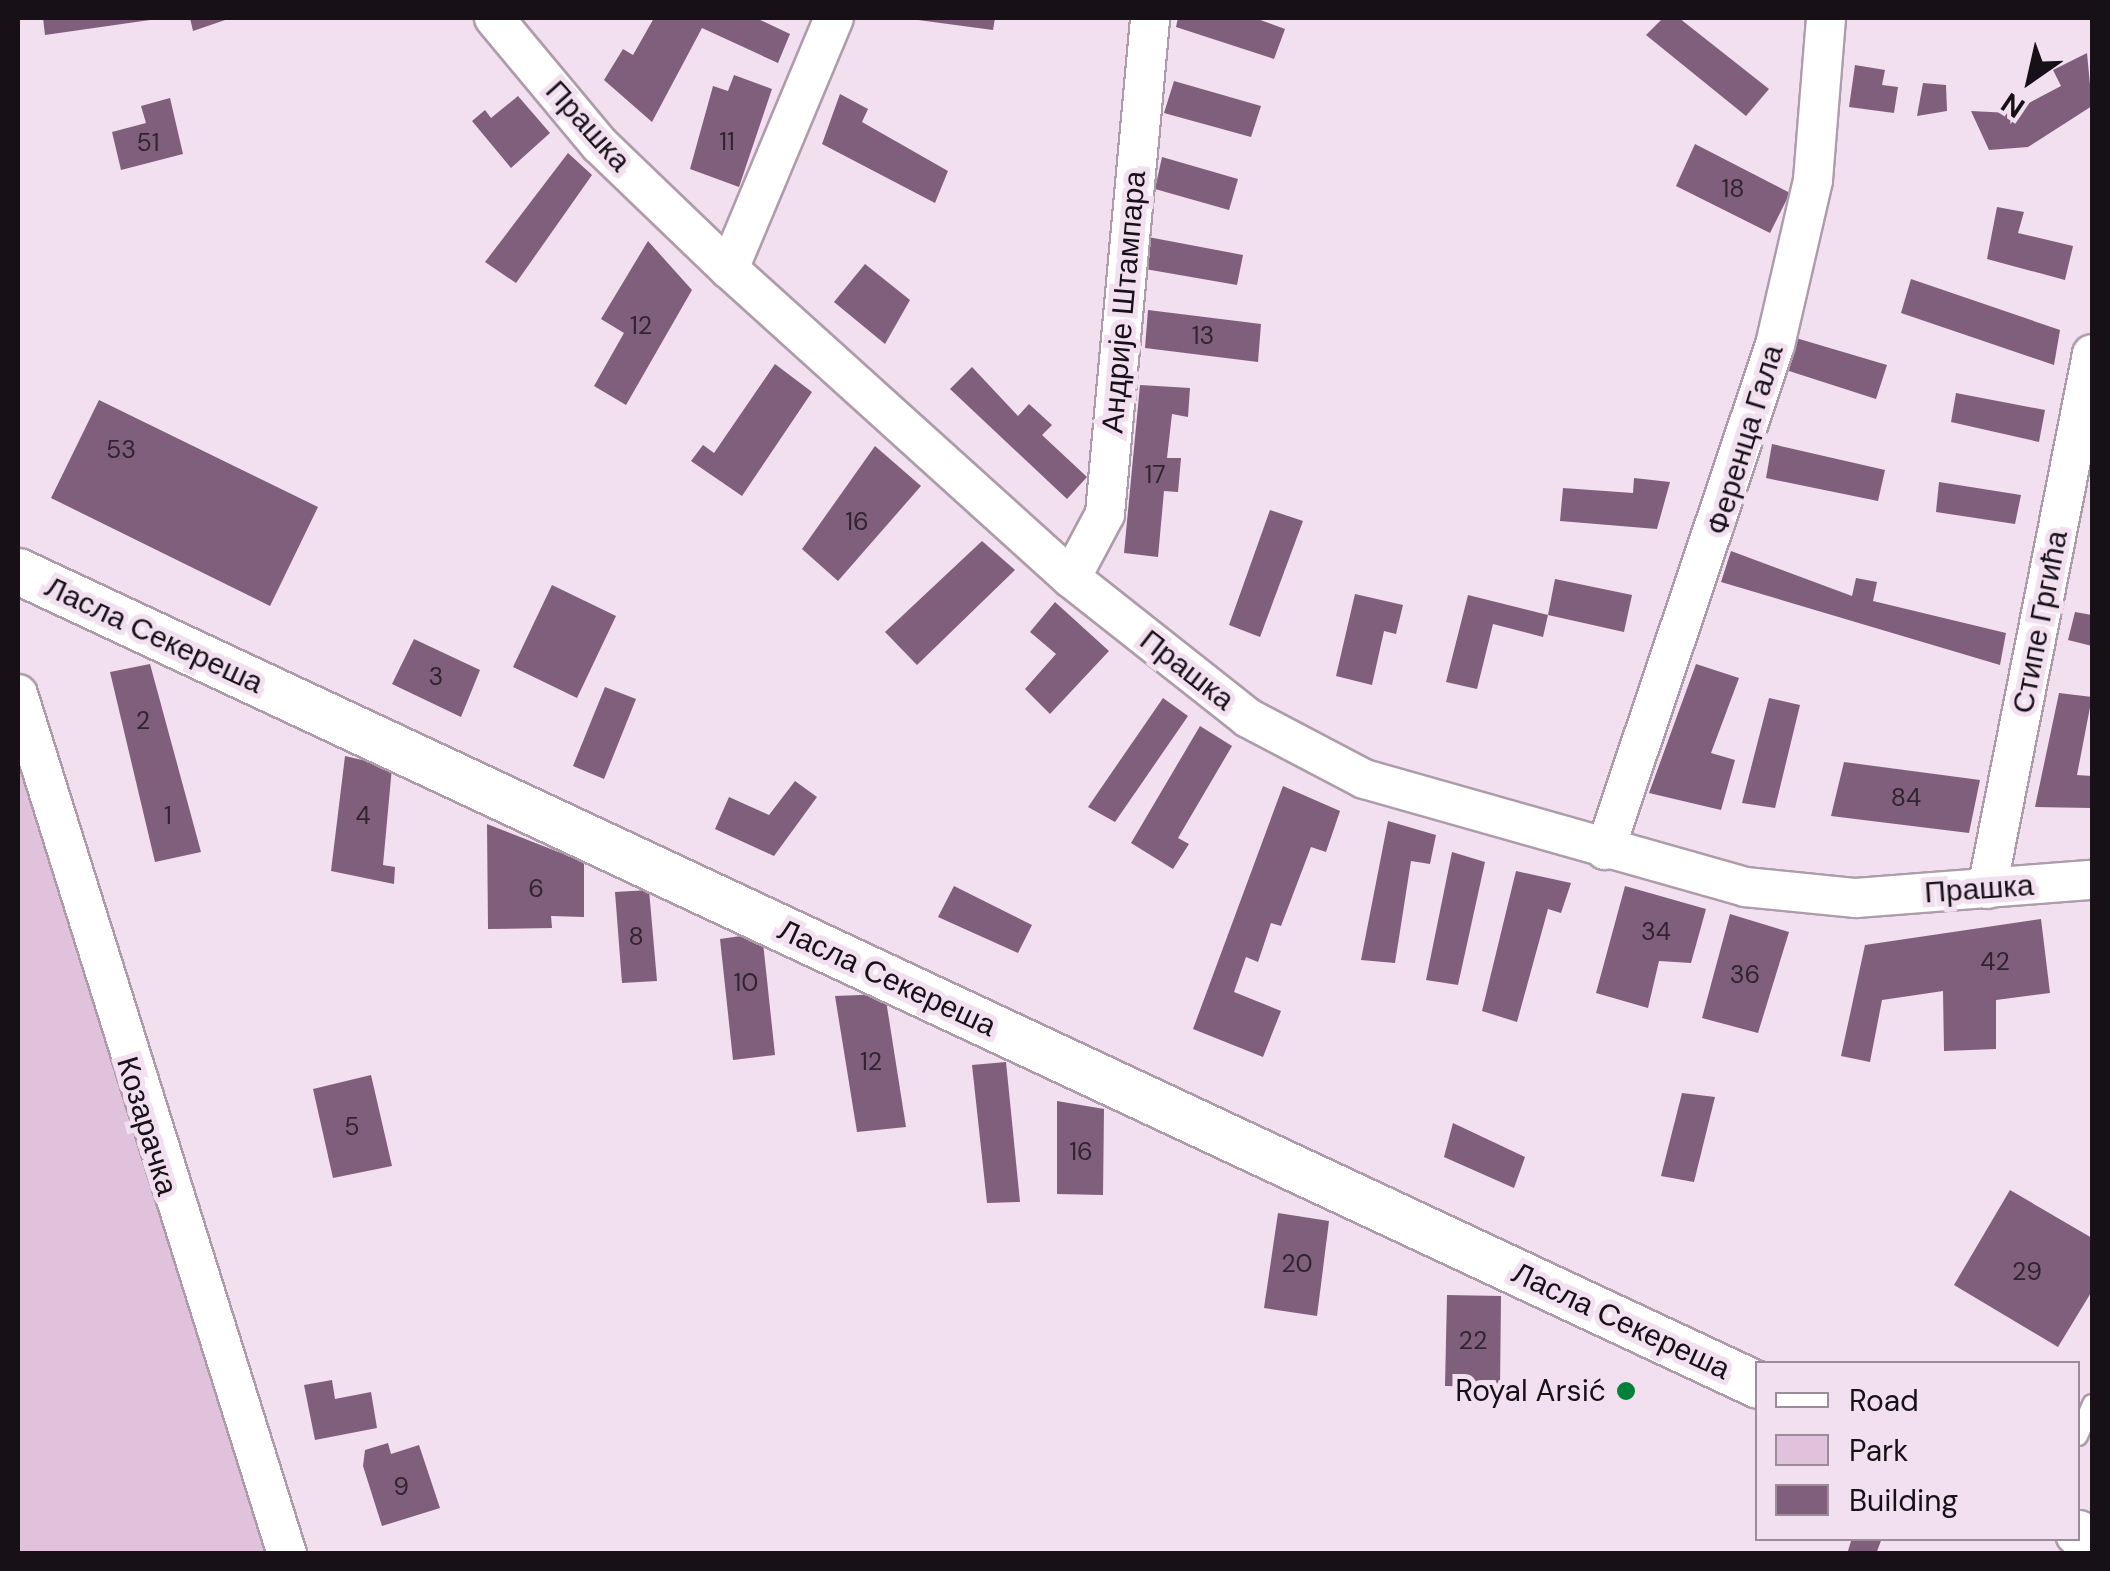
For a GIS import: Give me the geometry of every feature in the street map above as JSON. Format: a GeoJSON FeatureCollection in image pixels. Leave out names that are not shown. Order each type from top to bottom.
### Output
{"type":"FeatureCollection","features":[{"type":"Feature","properties":{"kind":"street","name":"Прашка"},"geometry":{"type":"LineString","coordinates":[[494,18],[600,145],[728,269],[1072,578],[1248,718],[1364,779],[1745,888],[1856,898],[2092,880]]}},
{"type":"Feature","properties":{"kind":"street"},"geometry":{"type":"LineString","coordinates":[[728,269],[834,18]]}},
{"type":"Feature","properties":{"kind":"street","name":"Андрије Штампара"},"geometry":{"type":"LineString","coordinates":[[1072,578],[1105,514],[1150,18]]}},
{"type":"Feature","properties":{"kind":"street","name":"Ференца Гала"},"geometry":{"type":"LineString","coordinates":[[1605,850],[1775,345],[1813,180],[1826,18]]}},
{"type":"Feature","properties":{"kind":"street","name":"Стипе Гргића"},"geometry":{"type":"LineString","coordinates":[[1986,889],[2092,354]]}},
{"type":"Feature","properties":{"kind":"street","name":"Ласла Секереша"},"geometry":{"type":"LineString","coordinates":[[18,571],[1755,1383]]}},
{"type":"Feature","properties":{"kind":"street","name":"Козарачка"},"geometry":{"type":"LineString","coordinates":[[18,694],[287,1554]]}},
{"type":"Feature","properties":{"kind":"lane"},"geometry":{"type":"LineString","coordinates":[[2080,1431],[2092,1404]]}},
{"type":"Feature","properties":{"kind":"green space"},"geometry":{"type":"Polygon","coordinates":[[[18,694],[287,1553],[18,1553],[18,694]]]}},
{"type":"Feature","properties":{"kind":"building"},"geometry":{"type":"Polygon","coordinates":[[[43,18],[150,18],[150,20],[45,35],[43,18]]]}},
{"type":"Feature","properties":{"kind":"building"},"geometry":{"type":"Polygon","coordinates":[[[190,18],[231,18],[193,31],[190,18]]]}},
{"type":"Feature","properties":{"kind":"building"},"geometry":{"type":"Polygon","coordinates":[[[654,18],[756,18],[790,34],[778,63],[702,28],[652,122],[604,80],[623,49],[633,55],[654,18]]]}},
{"type":"Feature","properties":{"kind":"building"},"geometry":{"type":"Polygon","coordinates":[[[903,18],[995,18],[993,30],[903,18]]]}},
{"type":"Feature","properties":{"kind":"building"},"geometry":{"type":"Polygon","coordinates":[[[1178,18],[1255,18],[1285,29],[1274,59],[1176,27],[1178,18]]]}},
{"type":"Feature","properties":{"kind":"building"},"geometry":{"type":"Polygon","coordinates":[[[1663,18],[1679,18],[1769,89],[1746,116],[1646,35],[1663,18]]]}},
{"type":"Feature","properties":{"kind":"building"},"geometry":{"type":"Polygon","coordinates":[[[2087,53],[2092,106],[2028,147],[1989,150],[1971,111],[2010,113],[2061,86],[2053,70],[2087,53]]]}},
{"type":"Feature","properties":{"kind":"building"},"geometry":{"type":"Polygon","coordinates":[[[1855,65],[1885,70],[1882,85],[1898,87],[1894,113],[1849,107],[1855,65]]]}},
{"type":"Feature","properties":{"kind":"building"},"geometry":{"type":"Polygon","coordinates":[[[734,75],[772,89],[739,187],[690,169],[713,86],[728,91],[734,75]]]}},
{"type":"Feature","properties":{"kind":"building"},"geometry":{"type":"Polygon","coordinates":[[[1174,81],[1261,106],[1251,137],[1164,113],[1174,81]]]}},
{"type":"Feature","properties":{"kind":"building"},"geometry":{"type":"Polygon","coordinates":[[[1923,83],[1946,85],[1947,111],[1917,116],[1923,83]]]}},
{"type":"Feature","properties":{"kind":"building"},"geometry":{"type":"Polygon","coordinates":[[[840,94],[868,109],[862,122],[948,171],[935,203],[822,144],[840,94]]]}},
{"type":"Feature","properties":{"kind":"building"},"geometry":{"type":"Polygon","coordinates":[[[518,96],[550,133],[511,168],[472,121],[485,110],[491,118],[518,96]]]}},
{"type":"Feature","properties":{"kind":"building"},"geometry":{"type":"Polygon","coordinates":[[[170,98],[183,154],[121,170],[112,132],[146,123],[141,106],[170,98]]]}},
{"type":"Feature","properties":{"kind":"building"},"geometry":{"type":"Polygon","coordinates":[[[1695,144],[1790,193],[1770,233],[1676,186],[1695,144]]]}},
{"type":"Feature","properties":{"kind":"building"},"geometry":{"type":"Polygon","coordinates":[[[568,153],[592,175],[516,283],[485,262],[568,153]]]}},
{"type":"Feature","properties":{"kind":"building"},"geometry":{"type":"Polygon","coordinates":[[[1162,157],[1238,179],[1229,210],[1155,189],[1162,157]]]}},
{"type":"Feature","properties":{"kind":"building"},"geometry":{"type":"Polygon","coordinates":[[[1997,207],[2024,212],[2018,233],[2073,246],[2065,280],[1987,259],[1997,207]]]}},
{"type":"Feature","properties":{"kind":"building"},"geometry":{"type":"Polygon","coordinates":[[[1148,237],[1243,255],[1237,285],[1145,269],[1148,237]]]}},
{"type":"Feature","properties":{"kind":"building"},"geometry":{"type":"Polygon","coordinates":[[[648,241],[692,290],[626,405],[594,386],[624,333],[601,319],[648,241]]]}},
{"type":"Feature","properties":{"kind":"building"},"geometry":{"type":"Polygon","coordinates":[[[865,264],[910,300],[885,344],[834,302],[865,264]]]}},
{"type":"Feature","properties":{"kind":"building"},"geometry":{"type":"Polygon","coordinates":[[[1911,279],[2060,330],[2054,365],[1901,313],[1911,279]]]}},
{"type":"Feature","properties":{"kind":"building"},"geometry":{"type":"Polygon","coordinates":[[[1148,310],[1261,324],[1258,362],[1145,348],[1148,310]]]}},
{"type":"Feature","properties":{"kind":"building"},"geometry":{"type":"Polygon","coordinates":[[[1796,338],[1887,365],[1876,399],[1789,371],[1796,338]]]}},
{"type":"Feature","properties":{"kind":"building"},"geometry":{"type":"Polygon","coordinates":[[[775,364],[812,392],[742,496],[691,461],[703,445],[714,453],[775,364]]]}},
{"type":"Feature","properties":{"kind":"building"},"geometry":{"type":"Polygon","coordinates":[[[972,367],[1018,416],[1029,404],[1052,425],[1042,435],[1087,477],[1067,499],[950,389],[972,367]]]}},
{"type":"Feature","properties":{"kind":"building"},"geometry":{"type":"Polygon","coordinates":[[[1140,385],[1190,388],[1188,417],[1172,414],[1167,458],[1181,458],[1178,492],[1164,491],[1158,557],[1124,553],[1140,385]]]}},
{"type":"Feature","properties":{"kind":"building"},"geometry":{"type":"Polygon","coordinates":[[[1956,393],[2045,410],[2039,442],[1951,422],[1956,393]]]}},
{"type":"Feature","properties":{"kind":"building"},"geometry":{"type":"Polygon","coordinates":[[[99,400],[318,507],[270,606],[51,498],[99,400]]]}},
{"type":"Feature","properties":{"kind":"building"},"geometry":{"type":"Polygon","coordinates":[[[1772,444],[1885,470],[1878,501],[1766,478],[1772,444]]]}},
{"type":"Feature","properties":{"kind":"building"},"geometry":{"type":"Polygon","coordinates":[[[875,446],[921,486],[838,581],[802,549],[875,446]]]}},
{"type":"Feature","properties":{"kind":"building"},"geometry":{"type":"Polygon","coordinates":[[[1634,478],[1670,482],[1657,529],[1560,521],[1563,488],[1633,493],[1634,478]]]}},
{"type":"Feature","properties":{"kind":"building"},"geometry":{"type":"Polygon","coordinates":[[[1939,482],[2021,495],[2015,524],[1936,512],[1939,482]]]}},
{"type":"Feature","properties":{"kind":"building"},"geometry":{"type":"Polygon","coordinates":[[[1270,510],[1303,521],[1260,637],[1229,625],[1270,510]]]}},
{"type":"Feature","properties":{"kind":"building"},"geometry":{"type":"Polygon","coordinates":[[[982,541],[1015,570],[917,665],[885,632],[982,541]]]}},
{"type":"Feature","properties":{"kind":"building"},"geometry":{"type":"Polygon","coordinates":[[[1731,551],[1852,596],[1856,578],[1877,582],[1873,601],[2006,633],[2000,665],[1721,582],[1731,551]]]}},
{"type":"Feature","properties":{"kind":"building"},"geometry":{"type":"Polygon","coordinates":[[[1555,579],[1632,595],[1624,632],[1548,615],[1555,579]]]}},
{"type":"Feature","properties":{"kind":"building"},"geometry":{"type":"Polygon","coordinates":[[[552,585],[616,616],[577,698],[513,667],[552,585]]]}},
{"type":"Feature","properties":{"kind":"building"},"geometry":{"type":"Polygon","coordinates":[[[1355,594],[1403,605],[1396,634],[1384,631],[1372,685],[1336,676],[1355,594]]]}},
{"type":"Feature","properties":{"kind":"building"},"geometry":{"type":"Polygon","coordinates":[[[1468,595],[1548,615],[1543,637],[1493,624],[1477,689],[1446,682],[1468,595]]]}},
{"type":"Feature","properties":{"kind":"building"},"geometry":{"type":"Polygon","coordinates":[[[1055,602],[1109,651],[1050,714],[1025,689],[1056,654],[1030,632],[1055,602]]]}},
{"type":"Feature","properties":{"kind":"building"},"geometry":{"type":"Polygon","coordinates":[[[2075,612],[2092,615],[2092,646],[2068,640],[2075,612]]]}},
{"type":"Feature","properties":{"kind":"building"},"geometry":{"type":"Polygon","coordinates":[[[414,639],[480,670],[461,717],[392,684],[414,639]]]}},
{"type":"Feature","properties":{"kind":"building"},"geometry":{"type":"Polygon","coordinates":[[[150,664],[201,852],[155,862],[110,672],[150,664]]]}},
{"type":"Feature","properties":{"kind":"building"},"geometry":{"type":"Polygon","coordinates":[[[1696,664],[1739,678],[1711,753],[1735,760],[1721,810],[1649,793],[1696,664]]]}},
{"type":"Feature","properties":{"kind":"building"},"geometry":{"type":"Polygon","coordinates":[[[605,687],[636,699],[604,779],[573,766],[605,687]]]}},
{"type":"Feature","properties":{"kind":"building"},"geometry":{"type":"Polygon","coordinates":[[[2059,693],[2092,697],[2077,775],[2092,776],[2090,808],[2035,807],[2059,693]]]}},
{"type":"Feature","properties":{"kind":"building"},"geometry":{"type":"Polygon","coordinates":[[[1163,698],[1188,716],[1115,822],[1088,807],[1163,698]]]}},
{"type":"Feature","properties":{"kind":"building"},"geometry":{"type":"Polygon","coordinates":[[[1769,698],[1800,705],[1775,808],[1742,803],[1769,698]]]}},
{"type":"Feature","properties":{"kind":"building"},"geometry":{"type":"Polygon","coordinates":[[[1200,726],[1232,746],[1178,838],[1189,844],[1173,869],[1131,843],[1200,726]]]}},
{"type":"Feature","properties":{"kind":"building"},"geometry":{"type":"Polygon","coordinates":[[[345,756],[392,767],[383,865],[395,867],[394,884],[331,871],[345,756]]]}},
{"type":"Feature","properties":{"kind":"building"},"geometry":{"type":"Polygon","coordinates":[[[1844,762],[1980,780],[1969,833],[1831,816],[1844,762]]]}},
{"type":"Feature","properties":{"kind":"building"},"geometry":{"type":"Polygon","coordinates":[[[795,781],[817,797],[774,856],[715,829],[729,797],[769,815],[795,781]]]}},
{"type":"Feature","properties":{"kind":"building"},"geometry":{"type":"Polygon","coordinates":[[[1283,786],[1340,811],[1326,852],[1311,847],[1281,926],[1271,923],[1258,962],[1246,957],[1234,992],[1281,1011],[1263,1057],[1193,1029],[1283,786]]]}},
{"type":"Feature","properties":{"kind":"building"},"geometry":{"type":"Polygon","coordinates":[[[1388,821],[1436,835],[1430,864],[1411,861],[1395,963],[1361,960],[1388,821]]]}},
{"type":"Feature","properties":{"kind":"building"},"geometry":{"type":"Polygon","coordinates":[[[487,824],[584,862],[584,917],[551,916],[552,928],[488,929],[487,824]]]}},
{"type":"Feature","properties":{"kind":"building"},"geometry":{"type":"Polygon","coordinates":[[[1452,852],[1485,862],[1458,985],[1426,980],[1452,852]]]}},
{"type":"Feature","properties":{"kind":"building"},"geometry":{"type":"Polygon","coordinates":[[[1516,871],[1571,883],[1561,913],[1548,909],[1517,1022],[1482,1011],[1516,871]]]}},
{"type":"Feature","properties":{"kind":"building"},"geometry":{"type":"Polygon","coordinates":[[[954,886],[1032,925],[1018,953],[938,917],[954,886]]]}},
{"type":"Feature","properties":{"kind":"building"},"geometry":{"type":"Polygon","coordinates":[[[1625,886],[1706,909],[1691,963],[1659,961],[1648,1008],[1596,993],[1625,886]]]}},
{"type":"Feature","properties":{"kind":"building"},"geometry":{"type":"Polygon","coordinates":[[[649,890],[657,981],[622,983],[615,892],[649,890]]]}},
{"type":"Feature","properties":{"kind":"building"},"geometry":{"type":"Polygon","coordinates":[[[1730,914],[1789,932],[1758,1033],[1702,1018],[1730,914]]]}},
{"type":"Feature","properties":{"kind":"building"},"geometry":{"type":"Polygon","coordinates":[[[2041,919],[2050,993],[1996,1000],[1996,1049],[1944,1051],[1943,991],[1882,1000],[1870,1062],[1841,1056],[1865,945],[2041,919]]]}},
{"type":"Feature","properties":{"kind":"building"},"geometry":{"type":"Polygon","coordinates":[[[762,933],[775,1055],[733,1060],[720,939],[762,933]]]}},
{"type":"Feature","properties":{"kind":"building"},"geometry":{"type":"Polygon","coordinates":[[[885,994],[906,1127],[857,1132],[835,996],[885,994]]]}},
{"type":"Feature","properties":{"kind":"building"},"geometry":{"type":"Polygon","coordinates":[[[1006,1062],[1020,1202],[987,1203],[972,1065],[1006,1062]]]}},
{"type":"Feature","properties":{"kind":"building"},"geometry":{"type":"Polygon","coordinates":[[[371,1075],[392,1166],[333,1178],[313,1089],[371,1075]]]}},
{"type":"Feature","properties":{"kind":"building"},"geometry":{"type":"Polygon","coordinates":[[[1682,1093],[1715,1097],[1694,1182],[1661,1176],[1682,1093]]]}},
{"type":"Feature","properties":{"kind":"building"},"geometry":{"type":"Polygon","coordinates":[[[1057,1101],[1104,1109],[1103,1195],[1057,1194],[1057,1101]]]}},
{"type":"Feature","properties":{"kind":"building"},"geometry":{"type":"Polygon","coordinates":[[[1453,1123],[1525,1157],[1514,1188],[1444,1157],[1453,1123]]]}},
{"type":"Feature","properties":{"kind":"building"},"geometry":{"type":"Polygon","coordinates":[[[2010,1190],[2092,1238],[2092,1291],[2058,1347],[1954,1285],[2010,1190]]]}},
{"type":"Feature","properties":{"kind":"building"},"geometry":{"type":"Polygon","coordinates":[[[1278,1213],[1329,1221],[1317,1316],[1264,1308],[1278,1213]]]}},
{"type":"Feature","properties":{"kind":"building"},"geometry":{"type":"Polygon","coordinates":[[[1447,1295],[1501,1296],[1500,1387],[1445,1386],[1447,1295]]]}},
{"type":"Feature","properties":{"kind":"building"},"geometry":{"type":"Polygon","coordinates":[[[332,1380],[335,1399],[371,1392],[377,1428],[315,1440],[304,1385],[332,1380]]]}},
{"type":"Feature","properties":{"kind":"building"},"geometry":{"type":"Polygon","coordinates":[[[388,1443],[391,1454],[419,1445],[440,1508],[382,1526],[363,1466],[365,1450],[388,1443]]]}},
{"type":"Feature","properties":{"kind":"building"},"geometry":{"type":"Polygon","coordinates":[[[1851,1541],[1881,1541],[1876,1554],[1847,1554],[1851,1541]]]}},
{"type":"Feature","properties":{"kind":"place","name":"Royal Arsić"},"geometry":{"type":"Point","coordinates":[1626,1391]}}]}
